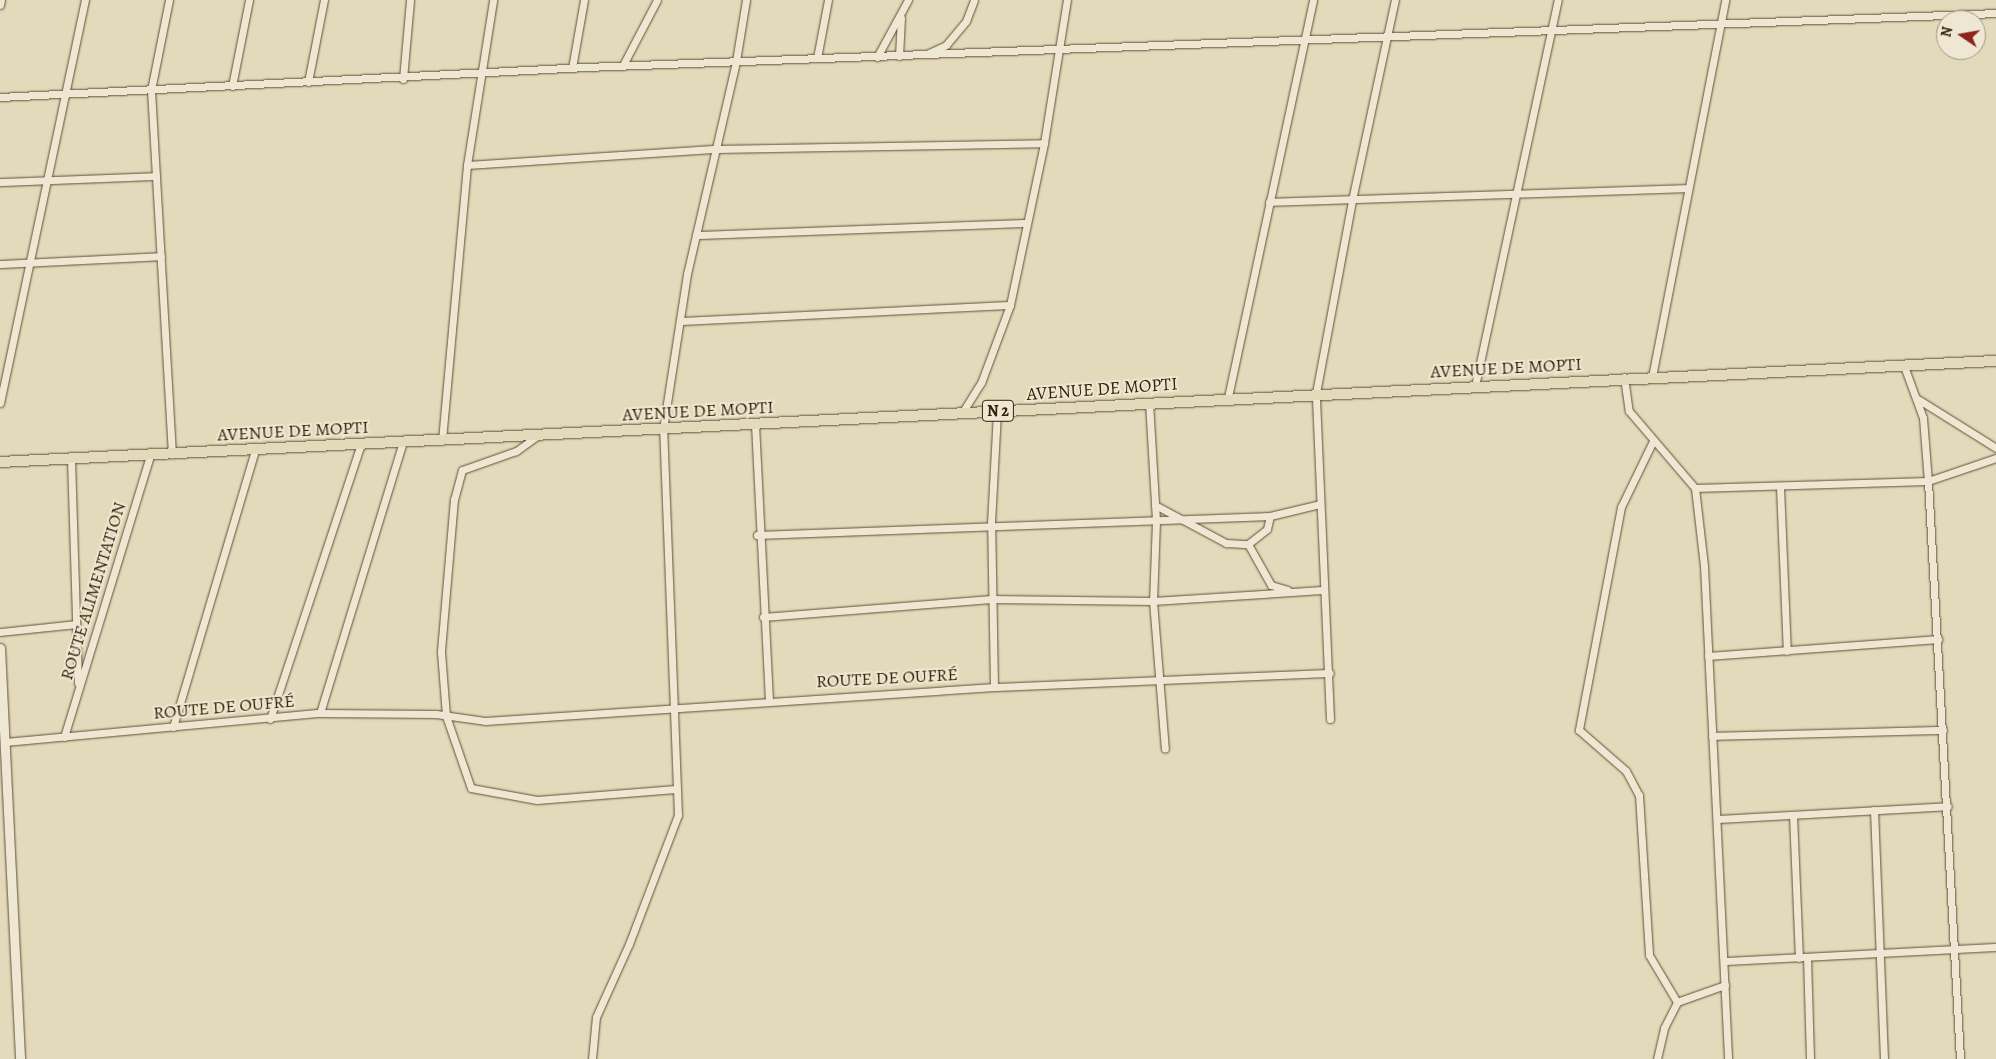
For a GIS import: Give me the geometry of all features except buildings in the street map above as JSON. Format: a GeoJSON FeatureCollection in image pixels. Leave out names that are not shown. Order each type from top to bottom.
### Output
{"type":"FeatureCollection","features":[{"type":"Feature","properties":{"kind":"main road","name":"AVENUE DE MOPTI"},"geometry":{"type":"LineString","coordinates":[[0,462],[664,429],[962,412],[997,412],[1316,393],[1996,361]]}},
{"type":"Feature","properties":{"kind":"street"},"geometry":{"type":"LineString","coordinates":[[0,5],[1,0]]}},
{"type":"Feature","properties":{"kind":"street"},"geometry":{"type":"LineString","coordinates":[[0,403],[85,0]]}},
{"type":"Feature","properties":{"kind":"street"},"geometry":{"type":"LineString","coordinates":[[169,0],[151,90],[172,454]]}},
{"type":"Feature","properties":{"kind":"street"},"geometry":{"type":"LineString","coordinates":[[232,86],[249,0]]}},
{"type":"Feature","properties":{"kind":"street"},"geometry":{"type":"LineString","coordinates":[[308,82],[324,0]]}},
{"type":"Feature","properties":{"kind":"street"},"geometry":{"type":"LineString","coordinates":[[404,79],[410,0]]}},
{"type":"Feature","properties":{"kind":"street"},"geometry":{"type":"LineString","coordinates":[[442,440],[467,165],[493,0]]}},
{"type":"Feature","properties":{"kind":"street"},"geometry":{"type":"LineString","coordinates":[[572,68],[584,0]]}},
{"type":"Feature","properties":{"kind":"street"},"geometry":{"type":"LineString","coordinates":[[623,65],[657,0]]}},
{"type":"Feature","properties":{"kind":"street"},"geometry":{"type":"LineString","coordinates":[[592,1059],[596,1017],[629,944],[678,815],[672,708],[664,429],[680,321],[696,235],[736,61],[746,0]]}},
{"type":"Feature","properties":{"kind":"street"},"geometry":{"type":"LineString","coordinates":[[817,58],[828,0]]}},
{"type":"Feature","properties":{"kind":"street"},"geometry":{"type":"LineString","coordinates":[[877,57],[901,18],[908,0]]}},
{"type":"Feature","properties":{"kind":"street"},"geometry":{"type":"LineString","coordinates":[[924,55],[946,45],[966,21],[974,0]]}},
{"type":"Feature","properties":{"kind":"street"},"geometry":{"type":"LineString","coordinates":[[962,412],[982,383],[1010,305],[1044,143],[1056,52],[1067,0]]}},
{"type":"Feature","properties":{"kind":"street"},"geometry":{"type":"LineString","coordinates":[[1228,398],[1313,0]]}},
{"type":"Feature","properties":{"kind":"street"},"geometry":{"type":"LineString","coordinates":[[1330,719],[1330,673],[1322,590],[1316,393],[1352,200],[1395,0]]}},
{"type":"Feature","properties":{"kind":"street"},"geometry":{"type":"LineString","coordinates":[[1475,386],[1518,194],[1550,29],[1558,0]]}},
{"type":"Feature","properties":{"kind":"street"},"geometry":{"type":"LineString","coordinates":[[1652,377],[1687,188],[1725,0]]}},
{"type":"Feature","properties":{"kind":"street"},"geometry":{"type":"LineString","coordinates":[[0,97],[404,79],[483,72],[623,65],[1056,52],[1722,21],[1996,13]]}},
{"type":"Feature","properties":{"kind":"street"},"geometry":{"type":"LineString","coordinates":[[899,56],[901,18]]}},
{"type":"Feature","properties":{"kind":"street"},"geometry":{"type":"LineString","coordinates":[[467,165],[716,150],[1044,143]]}},
{"type":"Feature","properties":{"kind":"street"},"geometry":{"type":"LineString","coordinates":[[0,182],[156,176]]}},
{"type":"Feature","properties":{"kind":"street"},"geometry":{"type":"LineString","coordinates":[[1269,202],[1687,188]]}},
{"type":"Feature","properties":{"kind":"street"},"geometry":{"type":"LineString","coordinates":[[696,235],[1026,223]]}},
{"type":"Feature","properties":{"kind":"street"},"geometry":{"type":"LineString","coordinates":[[0,264],[161,256]]}},
{"type":"Feature","properties":{"kind":"street"},"geometry":{"type":"LineString","coordinates":[[680,321],[1010,305]]}},
{"type":"Feature","properties":{"kind":"street"},"geometry":{"type":"LineString","coordinates":[[1904,366],[1923,418],[1948,806],[1960,1059]]}},
{"type":"Feature","properties":{"kind":"street"},"geometry":{"type":"LineString","coordinates":[[1624,378],[1629,411],[1695,488],[1708,656],[1728,1059]]}},
{"type":"Feature","properties":{"kind":"street"},"geometry":{"type":"LineString","coordinates":[[1916,398],[1996,448]]}},
{"type":"Feature","properties":{"kind":"street"},"geometry":{"type":"LineString","coordinates":[[1149,402],[1156,521],[1153,600],[1162,680],[1165,749]]}},
{"type":"Feature","properties":{"kind":"street"},"geometry":{"type":"LineString","coordinates":[[994,687],[991,523],[997,412]]}},
{"type":"Feature","properties":{"kind":"street"},"geometry":{"type":"LineString","coordinates":[[754,424],[757,535],[769,700]]}},
{"type":"Feature","properties":{"kind":"street"},"geometry":{"type":"LineString","coordinates":[[538,435],[516,451],[462,470],[443,588],[441,652],[446,716],[471,788],[537,800],[676,789]]}},
{"type":"Feature","properties":{"kind":"street"},"geometry":{"type":"LineString","coordinates":[[1653,441],[1621,507],[1579,730],[1626,770],[1639,795],[1649,955],[1677,1002]]}},
{"type":"Feature","properties":{"kind":"street"},"geometry":{"type":"LineString","coordinates":[[320,713],[403,442]]}},
{"type":"Feature","properties":{"kind":"street"},"geometry":{"type":"LineString","coordinates":[[270,719],[361,444]]}},
{"type":"Feature","properties":{"kind":"street"},"geometry":{"type":"LineString","coordinates":[[172,727],[255,450]]}},
{"type":"Feature","properties":{"kind":"street","name":"ROUTE ALIMENTATION"},"geometry":{"type":"LineString","coordinates":[[64,737],[150,455]]}},
{"type":"Feature","properties":{"kind":"street"},"geometry":{"type":"LineString","coordinates":[[1695,488],[1780,488],[1928,481],[1996,458]]}},
{"type":"Feature","properties":{"kind":"street"},"geometry":{"type":"LineString","coordinates":[[71,459],[78,690]]}},
{"type":"Feature","properties":{"kind":"street"},"geometry":{"type":"LineString","coordinates":[[1780,488],[1787,651]]}},
{"type":"Feature","properties":{"kind":"street"},"geometry":{"type":"LineString","coordinates":[[757,535],[991,523],[1156,521],[1270,516],[1320,504]]}},
{"type":"Feature","properties":{"kind":"street"},"geometry":{"type":"LineString","coordinates":[[1155,505],[1226,543],[1248,544],[1267,528],[1270,516]]}},
{"type":"Feature","properties":{"kind":"street"},"geometry":{"type":"LineString","coordinates":[[1248,544],[1271,585],[1291,592]]}},
{"type":"Feature","properties":{"kind":"street"},"geometry":{"type":"LineString","coordinates":[[762,618],[991,599],[1153,600],[1322,590]]}},
{"type":"Feature","properties":{"kind":"street"},"geometry":{"type":"LineString","coordinates":[[0,632],[76,624]]}},
{"type":"Feature","properties":{"kind":"street"},"geometry":{"type":"LineString","coordinates":[[1708,656],[1938,638]]}},
{"type":"Feature","properties":{"kind":"street"},"geometry":{"type":"LineString","coordinates":[[0,648],[20,1059]]}},
{"type":"Feature","properties":{"kind":"street","name":"ROUTE DE OUFRÉ"},"geometry":{"type":"LineString","coordinates":[[4,742],[320,713],[446,716],[485,721],[769,700],[994,687],[1330,673]]}},
{"type":"Feature","properties":{"kind":"street"},"geometry":{"type":"LineString","coordinates":[[1712,736],[1943,730]]}},
{"type":"Feature","properties":{"kind":"street"},"geometry":{"type":"LineString","coordinates":[[1717,819],[1948,806]]}},
{"type":"Feature","properties":{"kind":"street"},"geometry":{"type":"LineString","coordinates":[[1874,810],[1884,1059]]}},
{"type":"Feature","properties":{"kind":"street"},"geometry":{"type":"LineString","coordinates":[[1794,815],[1810,1059]]}},
{"type":"Feature","properties":{"kind":"street"},"geometry":{"type":"LineString","coordinates":[[1724,961],[1996,947]]}},
{"type":"Feature","properties":{"kind":"street"},"geometry":{"type":"LineString","coordinates":[[1677,1002],[1725,985]]}},
{"type":"Feature","properties":{"kind":"street"},"geometry":{"type":"LineString","coordinates":[[1657,1059],[1677,1002]]}}]}
